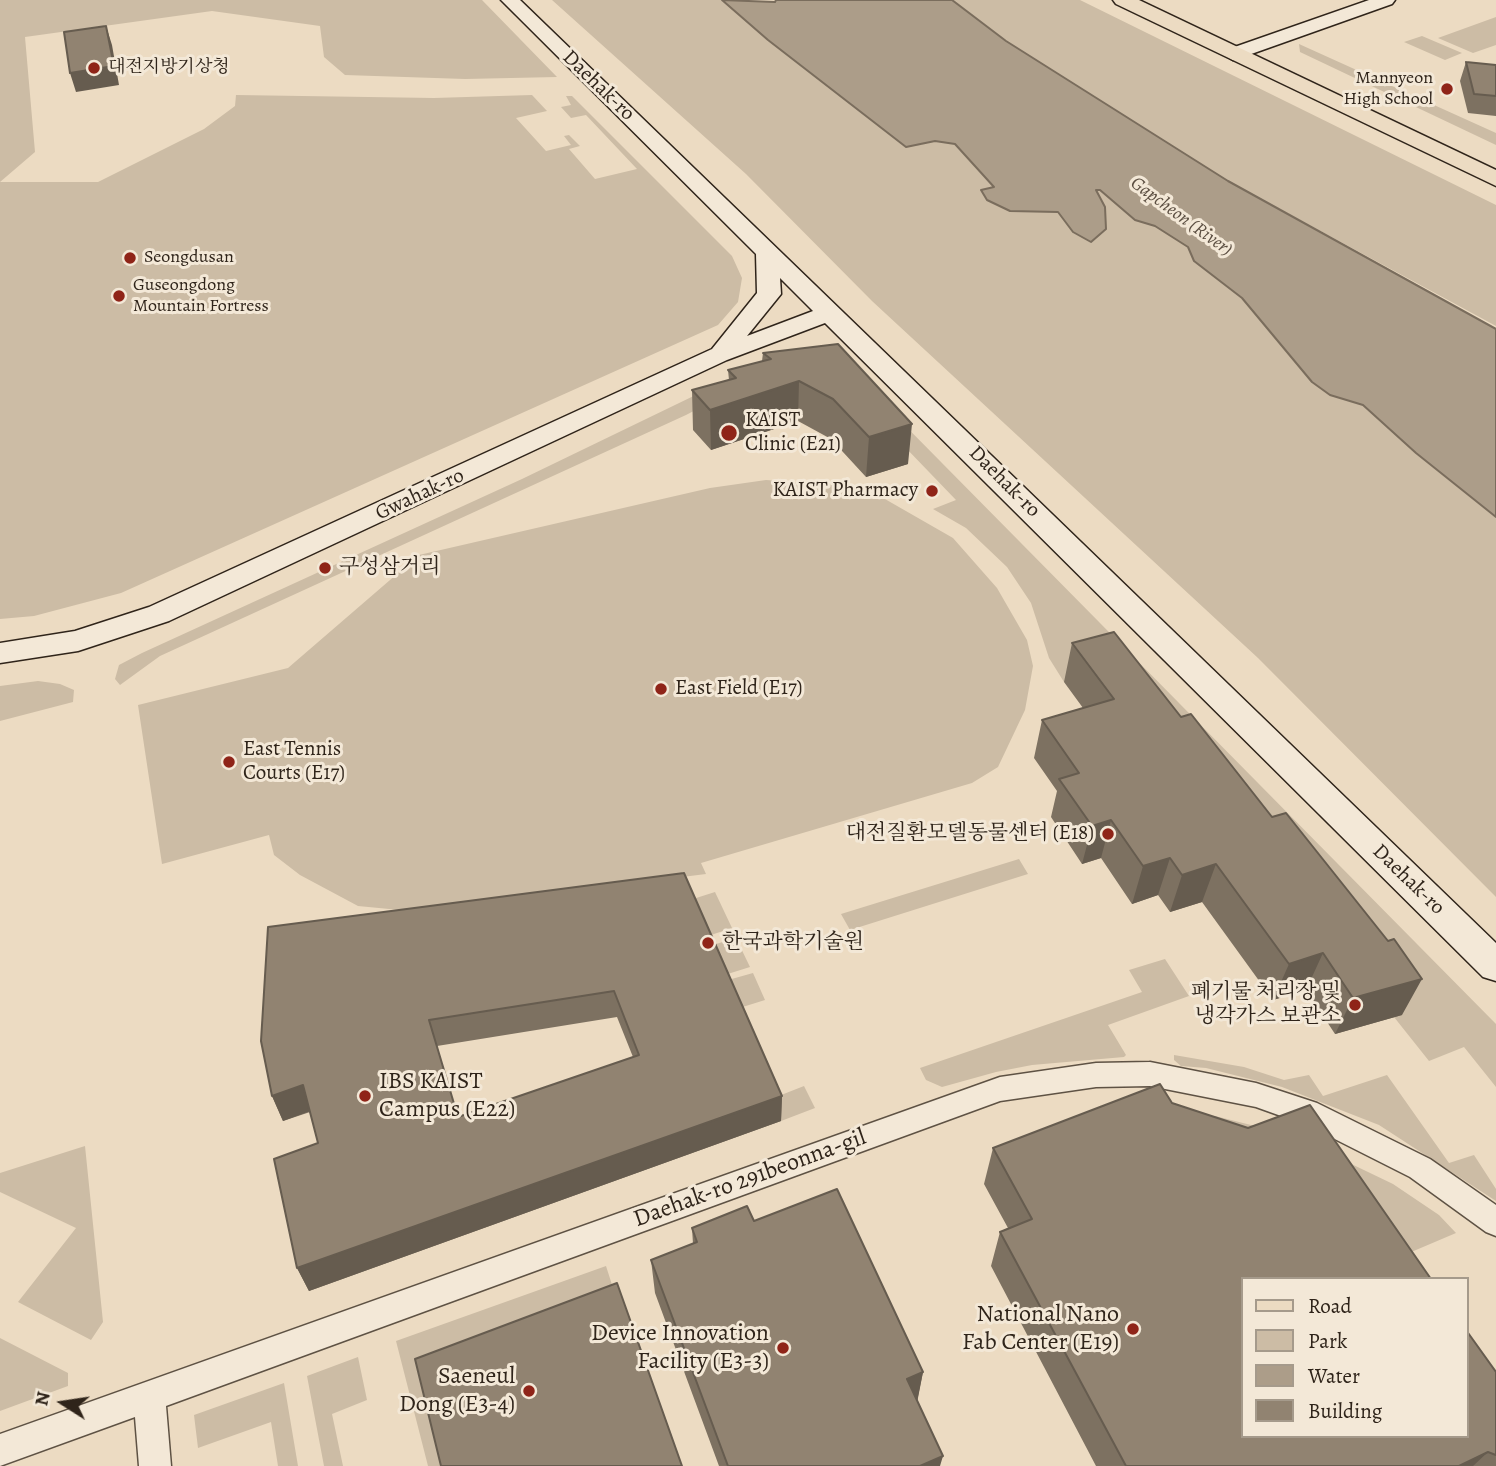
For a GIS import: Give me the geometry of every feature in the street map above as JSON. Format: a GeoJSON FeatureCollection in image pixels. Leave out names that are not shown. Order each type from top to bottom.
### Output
{"type":"FeatureCollection","features":[{"type":"Feature","properties":{"kind":"main road","name":"Daehak-ro"},"geometry":{"type":"LineString","coordinates":[[510,0],[891,370],[1496,966]]}},
{"type":"Feature","properties":{"kind":"main road"},"geometry":{"type":"LineString","coordinates":[[1123,0],[1496,179]]}},
{"type":"Feature","properties":{"kind":"main road"},"geometry":{"type":"LineString","coordinates":[[1161,0],[1496,158]]}},
{"type":"Feature","properties":{"kind":"main road"},"geometry":{"type":"LineString","coordinates":[[1233,54],[1386,0]]}},
{"type":"Feature","properties":{"kind":"main road"},"geometry":{"type":"LineString","coordinates":[[718,355],[769,294],[767,249]]}},
{"type":"Feature","properties":{"kind":"main road","name":"Gwahak-ro"},"geometry":{"type":"LineString","coordinates":[[0,653],[78,641],[159,614],[718,355],[831,312]]}},
{"type":"Feature","properties":{"kind":"main road"},"geometry":{"type":"LineString","coordinates":[[718,355],[801,347]]}},
{"type":"Feature","properties":{"kind":"main road"},"geometry":{"type":"LineString","coordinates":[[834,354],[891,370]]}},
{"type":"Feature","properties":{"kind":"street","name":"Daehak-ro 291beonna-gil"},"geometry":{"type":"LineString","coordinates":[[0,1450],[1000,1089],[1096,1075],[1150,1074],[1256,1095],[1317,1116],[1420,1168],[1496,1222]]}},
{"type":"Feature","properties":{"kind":"street"},"geometry":{"type":"LineString","coordinates":[[149,1396],[155,1466]]}},
{"type":"Feature","properties":{"kind":"green space"},"geometry":{"type":"Polygon","coordinates":[[[0,0],[482,0],[557,77],[465,79],[345,75],[324,57],[320,26],[212,11],[25,37],[35,152],[0,182],[0,0]]]}},
{"type":"Feature","properties":{"kind":"green space"},"geometry":{"type":"Polygon","coordinates":[[[552,0],[722,0],[768,40],[906,147],[935,141],[955,144],[995,188],[982,190],[987,200],[1010,211],[1058,212],[1073,232],[1105,207],[1096,189],[1101,190],[1135,220],[1155,226],[1188,247],[1194,261],[1242,298],[1330,395],[1363,405],[1416,453],[1496,517],[1496,897],[1258,658],[872,301],[746,174],[552,0]]]}},
{"type":"Feature","properties":{"kind":"green space"},"geometry":{"type":"Polygon","coordinates":[[[951,0],[1080,0],[1496,205],[1496,326],[1228,181],[1006,41],[951,0]]]}},
{"type":"Feature","properties":{"kind":"green space"},"geometry":{"type":"Polygon","coordinates":[[[1496,17],[1496,45],[1473,53],[1438,38],[1496,17]]]}},
{"type":"Feature","properties":{"kind":"green space"},"geometry":{"type":"Polygon","coordinates":[[[1422,36],[1462,53],[1445,60],[1404,42],[1422,36]]]}},
{"type":"Feature","properties":{"kind":"green space"},"geometry":{"type":"Polygon","coordinates":[[[1299,44],[1496,133],[1496,145],[1300,52],[1299,44]]]}},
{"type":"Feature","properties":{"kind":"green space"},"geometry":{"type":"Polygon","coordinates":[[[236,95],[434,98],[532,95],[547,111],[516,118],[546,151],[571,145],[564,136],[569,135],[580,146],[569,149],[595,179],[637,169],[586,115],[571,118],[561,107],[571,105],[566,96],[572,96],[732,256],[742,278],[738,302],[718,325],[121,593],[34,616],[0,619],[0,182],[98,182],[204,129],[235,106],[236,95]]]}},
{"type":"Feature","properties":{"kind":"green space"},"geometry":{"type":"Polygon","coordinates":[[[790,359],[836,368],[862,382],[1496,1024],[1496,1087],[1464,1047],[1429,1061],[1394,1017],[1401,1015],[1375,976],[1363,971],[1271,851],[1258,855],[1179,753],[1170,755],[1105,670],[1064,682],[1049,658],[1031,603],[1007,567],[966,528],[933,509],[956,500],[903,445],[896,447],[837,381],[815,372],[795,369],[765,376],[686,415],[160,656],[120,685],[115,679],[119,665],[142,653],[522,479],[737,375],[790,359]]]}},
{"type":"Feature","properties":{"kind":"green space","name":"East Field (E17)"},"geometry":{"type":"Polygon","coordinates":[[[766,480],[864,487],[953,538],[997,588],[1027,640],[1033,666],[1025,710],[998,767],[972,783],[701,863],[706,874],[410,911],[358,906],[300,875],[274,855],[269,835],[162,864],[138,705],[288,668],[419,555],[710,488],[766,480]]]}},
{"type":"Feature","properties":{"kind":"green space"},"geometry":{"type":"Polygon","coordinates":[[[38,681],[60,684],[74,690],[73,702],[0,721],[0,686],[38,681]]]}},
{"type":"Feature","properties":{"kind":"green space"},"geometry":{"type":"Polygon","coordinates":[[[1019,859],[1028,874],[850,930],[841,914],[1019,859]]]}},
{"type":"Feature","properties":{"kind":"green space"},"geometry":{"type":"Polygon","coordinates":[[[715,892],[732,928],[708,936],[693,899],[715,892]]]}},
{"type":"Feature","properties":{"kind":"green space"},"geometry":{"type":"Polygon","coordinates":[[[736,938],[750,967],[718,977],[706,947],[736,938]]]}},
{"type":"Feature","properties":{"kind":"green space"},"geometry":{"type":"Polygon","coordinates":[[[1165,959],[1189,996],[1108,1025],[1126,1055],[1124,1057],[1032,1065],[942,1087],[926,1080],[920,1068],[1142,992],[1129,970],[1165,959]]]}},
{"type":"Feature","properties":{"kind":"green space"},"geometry":{"type":"Polygon","coordinates":[[[753,973],[765,1000],[733,1010],[721,982],[753,973]]]}},
{"type":"Feature","properties":{"kind":"green space"},"geometry":{"type":"Polygon","coordinates":[[[1174,1055],[1244,1067],[1284,1080],[1309,1075],[1323,1096],[1387,1075],[1449,1163],[1474,1155],[1496,1189],[1496,1201],[1379,1125],[1282,1087],[1206,1068],[1181,1066],[1174,1060],[1174,1055]]]}},
{"type":"Feature","properties":{"kind":"green space"},"geometry":{"type":"Polygon","coordinates":[[[804,1086],[815,1108],[781,1121],[771,1099],[804,1086]]]}},
{"type":"Feature","properties":{"kind":"green space"},"geometry":{"type":"Polygon","coordinates":[[[1178,1115],[1215,1116],[1271,1130],[1316,1147],[1393,1184],[1439,1215],[1456,1233],[1376,1267],[1178,1115]]]}},
{"type":"Feature","properties":{"kind":"green space"},"geometry":{"type":"Polygon","coordinates":[[[85,1146],[103,1322],[91,1340],[18,1302],[76,1228],[0,1192],[0,1173],[85,1146]]]}},
{"type":"Feature","properties":{"kind":"green space"},"geometry":{"type":"Polygon","coordinates":[[[606,1266],[622,1316],[450,1466],[428,1466],[396,1341],[606,1266]]]}},
{"type":"Feature","properties":{"kind":"green space"},"geometry":{"type":"Polygon","coordinates":[[[0,1338],[68,1373],[68,1386],[0,1411],[0,1338]]]}},
{"type":"Feature","properties":{"kind":"green space"},"geometry":{"type":"Polygon","coordinates":[[[358,1357],[367,1400],[332,1414],[343,1466],[324,1466],[307,1376],[358,1357]]]}},
{"type":"Feature","properties":{"kind":"green space"},"geometry":{"type":"Polygon","coordinates":[[[284,1383],[298,1466],[278,1466],[271,1422],[198,1448],[194,1415],[284,1383]]]}},
{"type":"Feature","properties":{"kind":"water","name":"Gapcheon (River)"},"geometry":{"type":"Polygon","coordinates":[[[722,0],[952,0],[1006,41],[1228,181],[1496,329],[1496,517],[1416,453],[1363,405],[1330,395],[1312,382],[1242,298],[1194,261],[1188,247],[1155,226],[1135,220],[1100,190],[1096,190],[1105,207],[1106,229],[1091,242],[1073,232],[1058,212],[1010,211],[987,200],[981,190],[994,187],[955,144],[935,141],[906,147],[768,40],[722,0]]]}},
{"type":"Feature","properties":{"kind":"building"},"geometry":{"type":"Polygon","coordinates":[[[106,26],[114,66],[70,73],[64,32],[106,26]]]}},
{"type":"Feature","properties":{"kind":"building"},"geometry":{"type":"Polygon","coordinates":[[[1466,62],[1496,65],[1496,96],[1474,94],[1466,62]]]}},
{"type":"Feature","properties":{"kind":"building"},"geometry":{"type":"Polygon","coordinates":[[[838,344],[912,424],[869,437],[833,399],[799,381],[710,410],[692,390],[736,378],[728,370],[771,359],[763,353],[838,344]]]}},
{"type":"Feature","properties":{"kind":"building"},"geometry":{"type":"Polygon","coordinates":[[[1114,632],[1181,717],[1191,714],[1272,817],[1286,813],[1388,941],[1394,939],[1422,979],[1353,998],[1323,953],[1289,964],[1216,864],[1182,875],[1170,858],[1143,866],[1111,820],[1092,826],[1059,779],[1079,773],[1042,720],[1114,699],[1072,643],[1114,632]]]}},
{"type":"Feature","properties":{"kind":"building","name":"IBS KAIST Campus (E22)"},"geometry":{"type":"Polygon","coordinates":[[[684,873],[782,1096],[297,1268],[274,1159],[318,1143],[303,1085],[272,1096],[261,1041],[268,927],[684,873]],[[614,991],[429,1020],[458,1117],[639,1055],[614,991]]]}},
{"type":"Feature","properties":{"kind":"building","name":"National Nano Fab Center (E19)"},"geometry":{"type":"Polygon","coordinates":[[[1160,1084],[1172,1103],[1248,1128],[1310,1105],[1430,1277],[1240,1277],[1240,1438],[1468,1438],[1468,1333],[1496,1372],[1496,1455],[1488,1452],[1459,1466],[1126,1466],[1000,1232],[1032,1219],[993,1148],[1160,1084]]]}},
{"type":"Feature","properties":{"kind":"building","name":"Device Innovation Facility (E3-3)"},"geometry":{"type":"Polygon","coordinates":[[[837,1189],[923,1372],[907,1379],[943,1456],[920,1466],[728,1466],[651,1260],[697,1242],[692,1228],[747,1206],[754,1221],[837,1189]]]}},
{"type":"Feature","properties":{"kind":"building","name":"Saeneul Dong (E3-4)"},"geometry":{"type":"Polygon","coordinates":[[[617,1283],[682,1466],[441,1466],[415,1359],[617,1283]]]}},
{"type":"Feature","properties":{"kind":"place","name":"대전지방기상청"},"geometry":{"type":"Point","coordinates":[94,68]}},
{"type":"Feature","properties":{"kind":"place","name":"Mannyeon High School"},"geometry":{"type":"Point","coordinates":[1447,89]}},
{"type":"Feature","properties":{"kind":"place","name":"Seongdusan"},"geometry":{"type":"Point","coordinates":[130,258]}},
{"type":"Feature","properties":{"kind":"place","name":"Guseongdong Mountain Fortress"},"geometry":{"type":"Point","coordinates":[119,296]}},
{"type":"Feature","properties":{"kind":"place","name":"KAIST Clinic (E21)"},"geometry":{"type":"Point","coordinates":[729,433]}},
{"type":"Feature","properties":{"kind":"place","name":"KAIST Pharmacy"},"geometry":{"type":"Point","coordinates":[932,491]}},
{"type":"Feature","properties":{"kind":"place","name":"구성삼거리"},"geometry":{"type":"Point","coordinates":[325,568]}},
{"type":"Feature","properties":{"kind":"place","name":"East Field (E17)"},"geometry":{"type":"Point","coordinates":[661,689]}},
{"type":"Feature","properties":{"kind":"place","name":"East Tennis Courts (E17)"},"geometry":{"type":"Point","coordinates":[229,762]}},
{"type":"Feature","properties":{"kind":"place","name":"대전질환모델동물센터 (E18)"},"geometry":{"type":"Point","coordinates":[1108,834]}},
{"type":"Feature","properties":{"kind":"place","name":"한국과학기술원"},"geometry":{"type":"Point","coordinates":[708,943]}},
{"type":"Feature","properties":{"kind":"place","name":"폐기물 처리장 및 냉각가스 보관소"},"geometry":{"type":"Point","coordinates":[1355,1005]}},
{"type":"Feature","properties":{"kind":"place","name":"IBS KAIST Campus (E22)"},"geometry":{"type":"Point","coordinates":[365,1096]}},
{"type":"Feature","properties":{"kind":"place","name":"National Nano Fab Center (E19)"},"geometry":{"type":"Point","coordinates":[1133,1329]}},
{"type":"Feature","properties":{"kind":"place","name":"Device Innovation Facility (E3-3)"},"geometry":{"type":"Point","coordinates":[783,1348]}},
{"type":"Feature","properties":{"kind":"place","name":"Saeneul Dong (E3-4)"},"geometry":{"type":"Point","coordinates":[529,1391]}}]}
